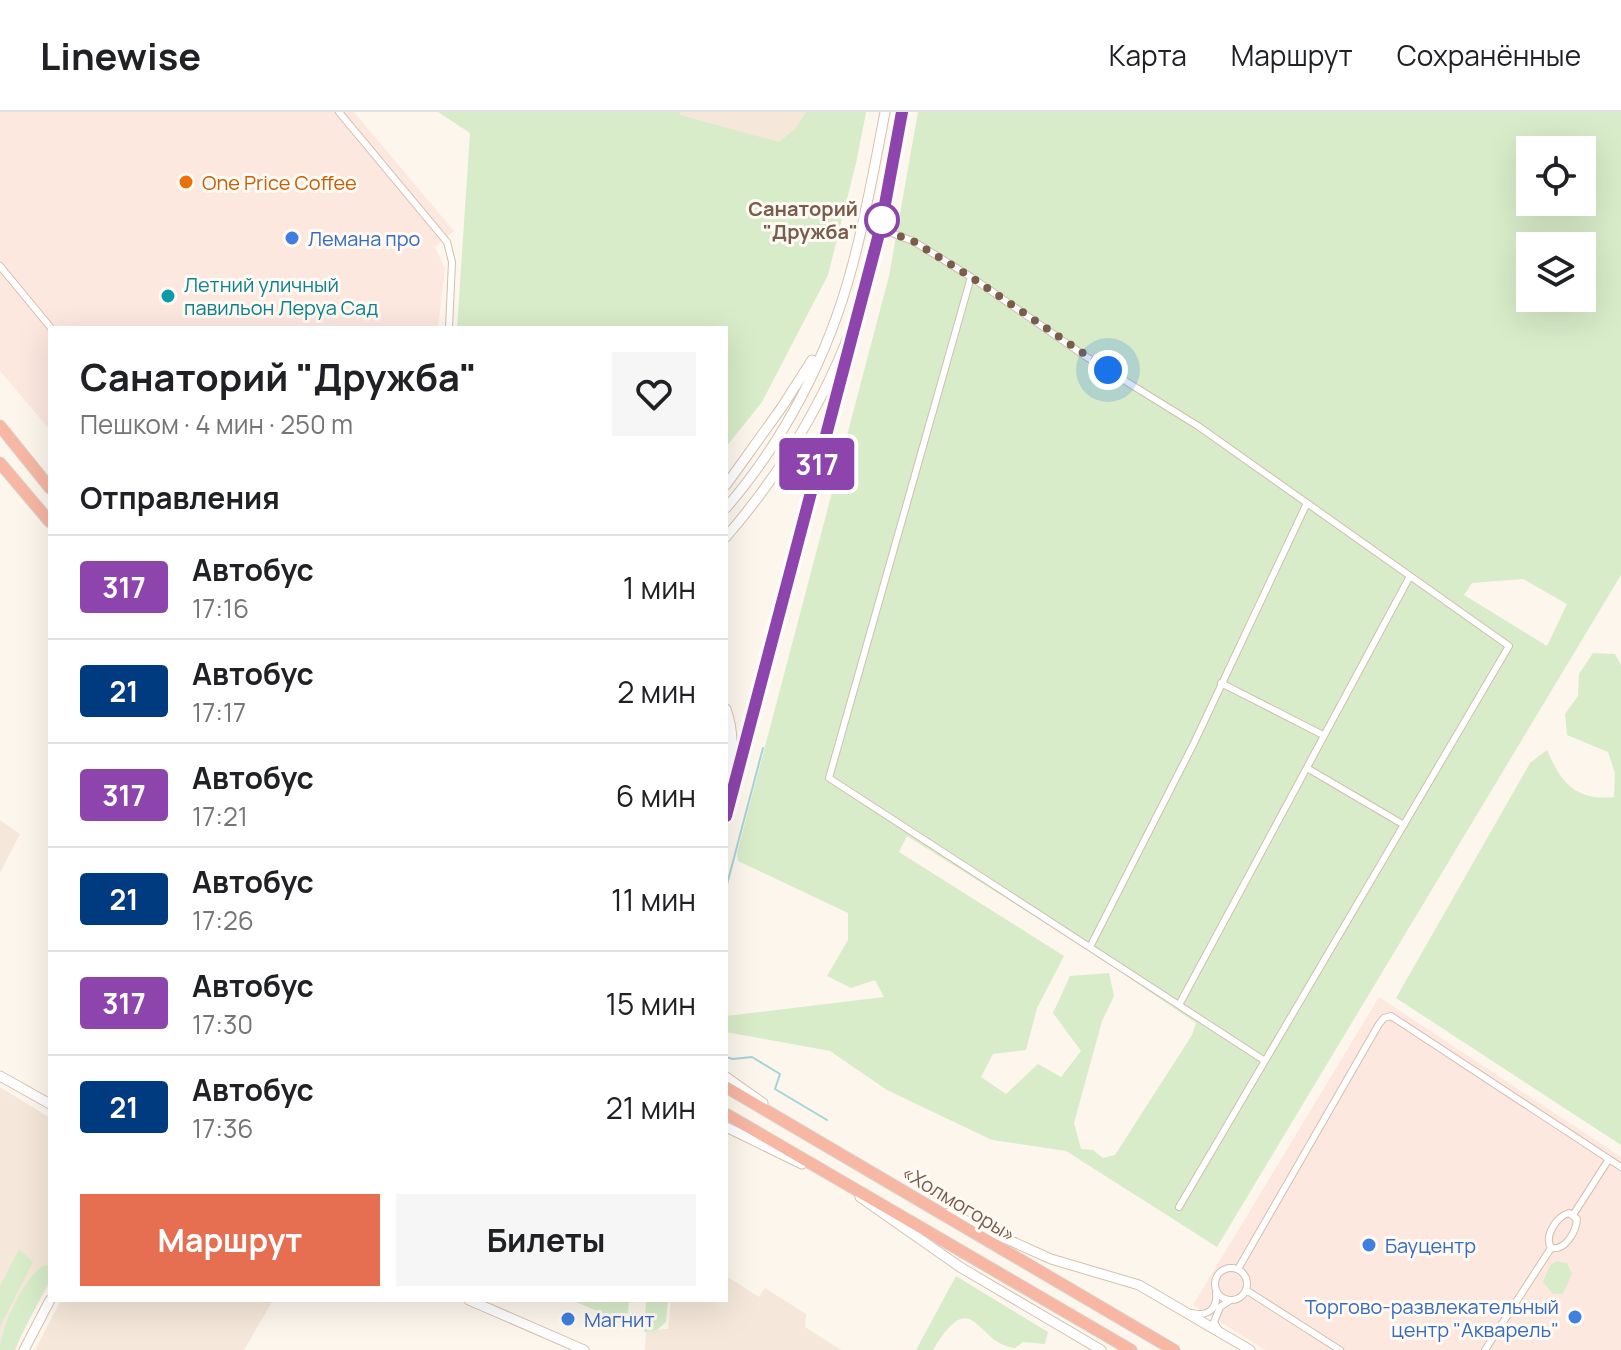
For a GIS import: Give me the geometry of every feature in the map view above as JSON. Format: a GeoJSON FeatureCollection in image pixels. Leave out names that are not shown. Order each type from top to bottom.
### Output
{"type":"FeatureCollection","features":[{"type":"Feature","properties":{"kind":"highway"},"geometry":{"type":"LineString","coordinates":[[0,426],[48,483]]}},
{"type":"Feature","properties":{"kind":"highway"},"geometry":{"type":"LineString","coordinates":[[0,463],[48,520]]}},
{"type":"Feature","properties":{"kind":"highway","name":"«Холмогоры»"},"geometry":{"type":"LineString","coordinates":[[728,1088],[1174,1350]]}},
{"type":"Feature","properties":{"kind":"highway","name":"«Холмогоры»"},"geometry":{"type":"LineString","coordinates":[[728,1115],[1131,1350]]}},
{"type":"Feature","properties":{"kind":"main road"},"geometry":{"type":"LineString","coordinates":[[728,505],[785,425],[825,346],[853,266],[885,112]]}},
{"type":"Feature","properties":{"kind":"main road"},"geometry":{"type":"LineString","coordinates":[[728,808],[881,226],[902,112]]}},
{"type":"Feature","properties":{"kind":"main road"},"geometry":{"type":"LineString","coordinates":[[728,534],[778,471],[802,433],[827,386],[859,310]]}},
{"type":"Feature","properties":{"kind":"main road"},"geometry":{"type":"LineString","coordinates":[[728,482],[810,364],[838,311]]}},
{"type":"Feature","properties":{"kind":"main road"},"geometry":{"type":"LineString","coordinates":[[728,715],[733,746],[728,772]]}},
{"type":"Feature","properties":{"kind":"main road"},"geometry":{"type":"LineString","coordinates":[[0,1076],[48,1103]]}},
{"type":"Feature","properties":{"kind":"main road"},"geometry":{"type":"LineString","coordinates":[[728,1078],[805,1133]]}},
{"type":"Feature","properties":{"kind":"main road"},"geometry":{"type":"LineString","coordinates":[[728,1128],[825,1174]]}},
{"type":"Feature","properties":{"kind":"main road"},"geometry":{"type":"LineString","coordinates":[[841,1183],[960,1267],[1101,1350]]}},
{"type":"Feature","properties":{"kind":"main road"},"geometry":{"type":"LineString","coordinates":[[926,1205],[1051,1259],[1139,1285],[1250,1350]]}},
{"type":"Feature","properties":{"kind":"main road"},"geometry":{"type":"LineString","coordinates":[[24,1350],[49,1302]]}},
{"type":"Feature","properties":{"kind":"main road"},"geometry":{"type":"LineString","coordinates":[[474,1302],[584,1350]]}},
{"type":"Feature","properties":{"kind":"street"},"geometry":{"type":"LineString","coordinates":[[339,112],[447,242],[452,262],[449,326]]}},
{"type":"Feature","properties":{"kind":"street"},"geometry":{"type":"LineString","coordinates":[[881,226],[913,241],[971,277],[1085,356],[1198,426],[1509,646],[1179,1207]]}},
{"type":"Feature","properties":{"kind":"street"},"geometry":{"type":"LineString","coordinates":[[0,266],[49,326]]}},
{"type":"Feature","properties":{"kind":"street"},"geometry":{"type":"LineString","coordinates":[[971,277],[829,778],[1265,1061]]}},
{"type":"Feature","properties":{"kind":"street"},"geometry":{"type":"LineString","coordinates":[[1090,947],[1194,743],[1307,503]]}},
{"type":"Feature","properties":{"kind":"street"},"geometry":{"type":"LineString","coordinates":[[1179,1005],[1409,578]]}},
{"type":"Feature","properties":{"kind":"street"},"geometry":{"type":"LineString","coordinates":[[1221,683],[1323,735]]}},
{"type":"Feature","properties":{"kind":"street"},"geometry":{"type":"LineString","coordinates":[[1307,768],[1404,825]]}},
{"type":"Feature","properties":{"kind":"street"},"geometry":{"type":"LineString","coordinates":[[1238,1269],[1384,1018],[1396,1018],[1621,1167]]}},
{"type":"Feature","properties":{"kind":"street"},"geometry":{"type":"LineString","coordinates":[[1573,1215],[1609,1159]]}},
{"type":"Feature","properties":{"kind":"street"},"geometry":{"type":"LineString","coordinates":[[1551,1248],[1559,1249],[1565,1245],[1577,1224],[1573,1215]]}},
{"type":"Feature","properties":{"kind":"street"},"geometry":{"type":"LineString","coordinates":[[1551,1248],[1547,1241],[1559,1218],[1573,1215]]}},
{"type":"Feature","properties":{"kind":"street"},"geometry":{"type":"LineString","coordinates":[[1485,1350],[1551,1248]]}},
{"type":"Feature","properties":{"kind":"street"},"geometry":{"type":"LineString","coordinates":[[1188,1312],[1202,1315],[1211,1311],[1216,1304],[1214,1285],[1218,1273],[1225,1269],[1238,1269],[1246,1278],[1246,1290],[1240,1298],[1220,1307],[1214,1317],[1216,1327],[1221,1332]]}},
{"type":"Feature","properties":{"kind":"street"},"geometry":{"type":"LineString","coordinates":[[1246,1290],[1340,1350]]}},
{"type":"Feature","properties":{"kind":"street"},"geometry":{"type":"LineString","coordinates":[[1216,1293],[1229,1301]]}},
{"type":"Feature","properties":{"kind":"shaded area"},"geometry":{"type":"Polygon","coordinates":[[[0,112],[354,112],[454,231],[435,247],[445,268],[438,326],[48,326],[48,428],[0,371],[0,112]]]}},
{"type":"Feature","properties":{"kind":"shaded area"},"geometry":{"type":"Polygon","coordinates":[[[648,112],[866,112],[856,163],[648,112]]]}},
{"type":"Feature","properties":{"kind":"shaded area"},"geometry":{"type":"Polygon","coordinates":[[[0,820],[20,834],[0,873],[0,820]]]}},
{"type":"Feature","properties":{"kind":"shaded area"},"geometry":{"type":"Polygon","coordinates":[[[1379,997],[1621,1157],[1621,1350],[1265,1350],[1193,1305],[1379,997]]]}},
{"type":"Feature","properties":{"kind":"shaded area"},"geometry":{"type":"Polygon","coordinates":[[[0,1087],[48,1117],[48,1286],[21,1333],[16,1350],[0,1350],[0,1087]]]}},
{"type":"Feature","properties":{"kind":"shaded area"},"geometry":{"type":"Polygon","coordinates":[[[728,1277],[759,1297],[765,1288],[806,1314],[805,1327],[841,1350],[645,1350],[646,1330],[668,1329],[671,1302],[728,1302],[728,1277]]]}},
{"type":"Feature","properties":{"kind":"shaded area"},"geometry":{"type":"Polygon","coordinates":[[[60,1302],[272,1302],[244,1350],[35,1350],[60,1302]]]}},
{"type":"Feature","properties":{"kind":"green space"},"geometry":{"type":"Polygon","coordinates":[[[438,112],[680,112],[680,115],[779,142],[795,129],[806,112],[866,112],[828,275],[762,402],[728,444],[728,326],[457,326],[470,133],[438,112]]]}},
{"type":"Feature","properties":{"kind":"green space"},"geometry":{"type":"Polygon","coordinates":[[[918,112],[1621,112],[1621,575],[1217,1247],[1066,1151],[992,1140],[887,1090],[830,1051],[728,1032],[728,1016],[884,997],[875,980],[851,988],[827,976],[848,940],[848,913],[738,861],[737,853],[889,276],[918,112]],[[1523,579],[1472,583],[1464,595],[1547,646],[1567,604],[1523,579]],[[907,836],[899,852],[1064,956],[1037,1008],[1026,1050],[993,1054],[981,1077],[1006,1094],[1038,1064],[1061,1077],[1081,1051],[1053,1013],[1070,976],[1109,973],[1114,996],[1102,1021],[1074,1123],[1081,1149],[1093,1150],[1103,1158],[1115,1155],[1192,1035],[1196,1023],[1085,948],[907,836]]]}},
{"type":"Feature","properties":{"kind":"green space"},"geometry":{"type":"Polygon","coordinates":[[[1593,653],[1615,654],[1621,665],[1621,1145],[1396,998],[1530,763],[1547,750],[1564,780],[1580,793],[1614,797],[1615,773],[1608,752],[1567,735],[1565,714],[1578,696],[1579,674],[1593,653]]]}},
{"type":"Feature","properties":{"kind":"green space"},"geometry":{"type":"Polygon","coordinates":[[[19,1249],[33,1262],[0,1327],[0,1286],[19,1249]]]}},
{"type":"Feature","properties":{"kind":"green space"},"geometry":{"type":"Polygon","coordinates":[[[1556,1261],[1567,1263],[1572,1274],[1562,1294],[1553,1294],[1543,1282],[1550,1265],[1556,1261]]]}},
{"type":"Feature","properties":{"kind":"green space"},"geometry":{"type":"Polygon","coordinates":[[[48,1266],[48,1283],[14,1350],[0,1350],[4,1329],[15,1303],[38,1270],[48,1266]]]}},
{"type":"Feature","properties":{"kind":"green space"},"geometry":{"type":"Polygon","coordinates":[[[956,1276],[1048,1332],[1045,1344],[1023,1342],[1015,1348],[1002,1344],[966,1318],[957,1320],[933,1350],[916,1350],[956,1276]]]}},
{"type":"Feature","properties":{"kind":"green space"},"geometry":{"type":"Polygon","coordinates":[[[576,1302],[629,1302],[628,1313],[614,1318],[576,1302]]]}},
{"type":"Feature","properties":{"kind":"green space"},"geometry":{"type":"Polygon","coordinates":[[[646,1302],[668,1302],[666,1322],[656,1331],[644,1332],[646,1302]]]}},
{"type":"Feature","properties":{"kind":"waterway"},"geometry":{"type":"LineString","coordinates":[[728,880],[763,748]]}},
{"type":"Feature","properties":{"kind":"waterway"},"geometry":{"type":"LineString","coordinates":[[728,1058],[752,1057],[780,1074],[775,1089],[827,1120]]}},
{"type":"Feature","properties":{"kind":"bus line","name":"317"},"geometry":{"type":"LineString","coordinates":[[728,808],[881,226],[902,112]]}},
{"type":"Feature","properties":{"kind":"place","name":"One Price Coffee"},"geometry":{"type":"Point","coordinates":[186,182]}},
{"type":"Feature","properties":{"kind":"place","name":"Санаторий \"Дружба\""},"geometry":{"type":"Point","coordinates":[882,220]}},
{"type":"Feature","properties":{"kind":"place","name":"Лемана про"},"geometry":{"type":"Point","coordinates":[292,238]}},
{"type":"Feature","properties":{"kind":"place","name":"Летний уличный павильон Леруа Сад"},"geometry":{"type":"Point","coordinates":[168,296]}},
{"type":"Feature","properties":{"kind":"place","name":"Бауцентр"},"geometry":{"type":"Point","coordinates":[1369,1245]}},
{"type":"Feature","properties":{"kind":"place","name":"Торгово-развлекательный центр \"Акварель\""},"geometry":{"type":"Point","coordinates":[1575,1317]}},
{"type":"Feature","properties":{"kind":"place","name":"Магнит"},"geometry":{"type":"Point","coordinates":[568,1319]}},
{"type":"Feature","properties":{"kind":"route"},"geometry":{"type":"LineString","coordinates":[[882,220],[881,226],[891,233],[913,241],[971,277],[1108,370]]}}]}
